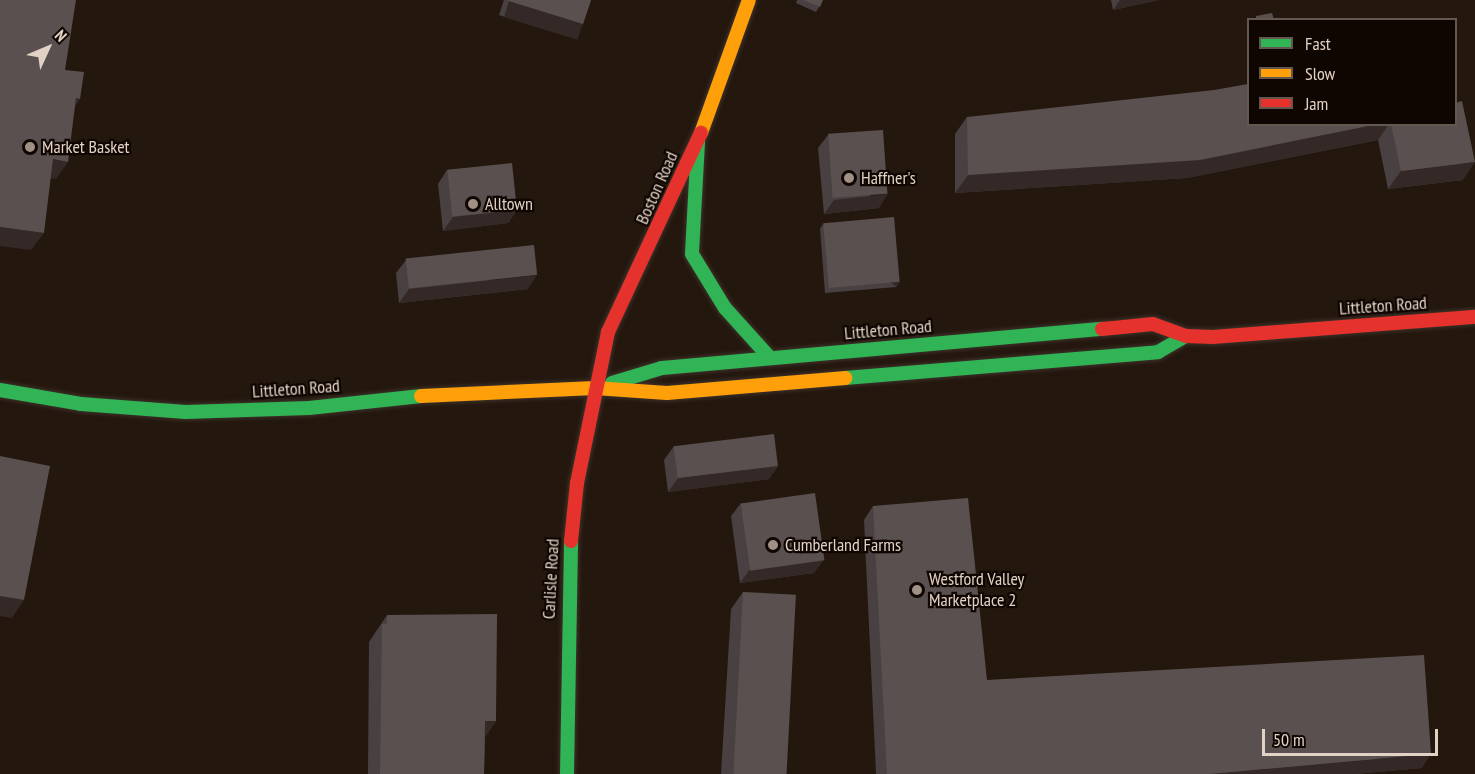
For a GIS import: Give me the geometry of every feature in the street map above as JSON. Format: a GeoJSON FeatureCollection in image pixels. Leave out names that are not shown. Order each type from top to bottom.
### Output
{"type":"FeatureCollection","features":[{"type":"Feature","properties":{"kind":"main road","name":"Boston Road"},"geometry":{"type":"LineString","coordinates":[[595,388],[608,332],[698,142],[749,0]]}},
{"type":"Feature","properties":{"kind":"main road"},"geometry":{"type":"LineString","coordinates":[[698,142],[692,254],[725,308],[770,358]]}},
{"type":"Feature","properties":{"kind":"main road","name":"Littleton Road"},"geometry":{"type":"LineString","coordinates":[[595,388],[662,368],[1153,324],[1186,336],[1475,317]]}},
{"type":"Feature","properties":{"kind":"main road","name":"Littleton Road"},"geometry":{"type":"LineString","coordinates":[[0,390],[81,404],[186,412],[309,408],[453,392],[595,388],[667,393],[1158,352],[1186,336]]}},
{"type":"Feature","properties":{"kind":"main road","name":"Carlisle Road"},"geometry":{"type":"LineString","coordinates":[[567,774],[569,560],[577,483],[595,388]]}},
{"type":"Feature","properties":{"kind":"building","name":"Market Basket"},"geometry":{"type":"Polygon","coordinates":[[[0,0],[76,0],[65,70],[84,72],[80,99],[76,98],[68,162],[53,159],[44,233],[0,227],[0,0]]]}},
{"type":"Feature","properties":{"kind":"building"},"geometry":{"type":"Polygon","coordinates":[[[509,0],[591,0],[583,24],[509,0]]]}},
{"type":"Feature","properties":{"kind":"building"},"geometry":{"type":"Polygon","coordinates":[[[803,0],[823,0],[820,7],[803,0]]]}},
{"type":"Feature","properties":{"kind":"building"},"geometry":{"type":"Polygon","coordinates":[[[1272,13],[1273,18],[1256,18],[1256,16],[1272,13]]]}},
{"type":"Feature","properties":{"kind":"building"},"geometry":{"type":"Polygon","coordinates":[[[1247,84],[1247,126],[1368,126],[1200,160],[968,175],[967,117],[1214,90],[1247,84]]]}},
{"type":"Feature","properties":{"kind":"building"},"geometry":{"type":"Polygon","coordinates":[[[1462,101],[1475,162],[1401,171],[1391,126],[1457,126],[1457,102],[1462,101]]]}},
{"type":"Feature","properties":{"kind":"building","name":"Haffner's"},"geometry":{"type":"Polygon","coordinates":[[[883,130],[887,194],[833,198],[828,134],[883,130]]]}},
{"type":"Feature","properties":{"kind":"building","name":"Alltown"},"geometry":{"type":"Polygon","coordinates":[[[512,163],[517,210],[452,217],[447,170],[512,163]]]}},
{"type":"Feature","properties":{"kind":"building"},"geometry":{"type":"Polygon","coordinates":[[[894,217],[900,282],[829,288],[823,223],[894,217]]]}},
{"type":"Feature","properties":{"kind":"building"},"geometry":{"type":"Polygon","coordinates":[[[534,245],[537,275],[409,288],[406,258],[534,245]]]}},
{"type":"Feature","properties":{"kind":"building"},"geometry":{"type":"Polygon","coordinates":[[[774,434],[778,466],[678,478],[674,446],[774,434]]]}},
{"type":"Feature","properties":{"kind":"building"},"geometry":{"type":"Polygon","coordinates":[[[0,456],[50,466],[24,600],[0,596],[0,456]]]}},
{"type":"Feature","properties":{"kind":"building","name":"Cumberland Farms"},"geometry":{"type":"Polygon","coordinates":[[[815,493],[824,560],[750,571],[741,503],[815,493]]]}},
{"type":"Feature","properties":{"kind":"building","name":"Westford Valley Marketplace 2"},"geometry":{"type":"Polygon","coordinates":[[[968,498],[987,680],[1424,655],[1431,754],[1209,774],[887,774],[873,506],[968,498]]]}},
{"type":"Feature","properties":{"kind":"building"},"geometry":{"type":"Polygon","coordinates":[[[743,592],[796,595],[787,774],[733,774],[743,592]]]}},
{"type":"Feature","properties":{"kind":"building"},"geometry":{"type":"Polygon","coordinates":[[[497,614],[496,721],[485,721],[484,774],[380,774],[382,624],[387,624],[387,615],[497,614]]]}},
{"type":"Feature","properties":{"kind":"traffic: fast"},"geometry":{"type":"LineString","coordinates":[[698,142],[692,254],[725,308],[770,358]]}},
{"type":"Feature","properties":{"kind":"traffic: fast"},"geometry":{"type":"LineString","coordinates":[[612,383],[662,368],[1102,329]]}},
{"type":"Feature","properties":{"kind":"traffic: fast"},"geometry":{"type":"LineString","coordinates":[[845,378],[1158,352],[1186,336]]}},
{"type":"Feature","properties":{"kind":"traffic: fast"},"geometry":{"type":"LineString","coordinates":[[0,390],[81,404],[186,412],[309,408],[421,396]]}},
{"type":"Feature","properties":{"kind":"traffic: fast"},"geometry":{"type":"LineString","coordinates":[[567,774],[571,541]]}},
{"type":"Feature","properties":{"kind":"traffic: slow"},"geometry":{"type":"LineString","coordinates":[[701,133],[749,0]]}},
{"type":"Feature","properties":{"kind":"traffic: slow"},"geometry":{"type":"LineString","coordinates":[[421,396],[595,388],[667,393],[845,378]]}},
{"type":"Feature","properties":{"kind":"traffic: jam"},"geometry":{"type":"LineString","coordinates":[[571,541],[577,483],[608,332],[701,133]]}},
{"type":"Feature","properties":{"kind":"traffic: jam"},"geometry":{"type":"LineString","coordinates":[[1102,329],[1153,324],[1186,336],[1213,337],[1475,317]]}},
{"type":"Feature","properties":{"kind":"place","name":"Market Basket"},"geometry":{"type":"Point","coordinates":[30,147]}},
{"type":"Feature","properties":{"kind":"place","name":"Haffner's"},"geometry":{"type":"Point","coordinates":[849,178]}},
{"type":"Feature","properties":{"kind":"place","name":"Alltown"},"geometry":{"type":"Point","coordinates":[473,204]}},
{"type":"Feature","properties":{"kind":"place","name":"Cumberland Farms"},"geometry":{"type":"Point","coordinates":[773,545]}},
{"type":"Feature","properties":{"kind":"place","name":"Westford Valley Marketplace 2"},"geometry":{"type":"Point","coordinates":[917,590]}}]}
